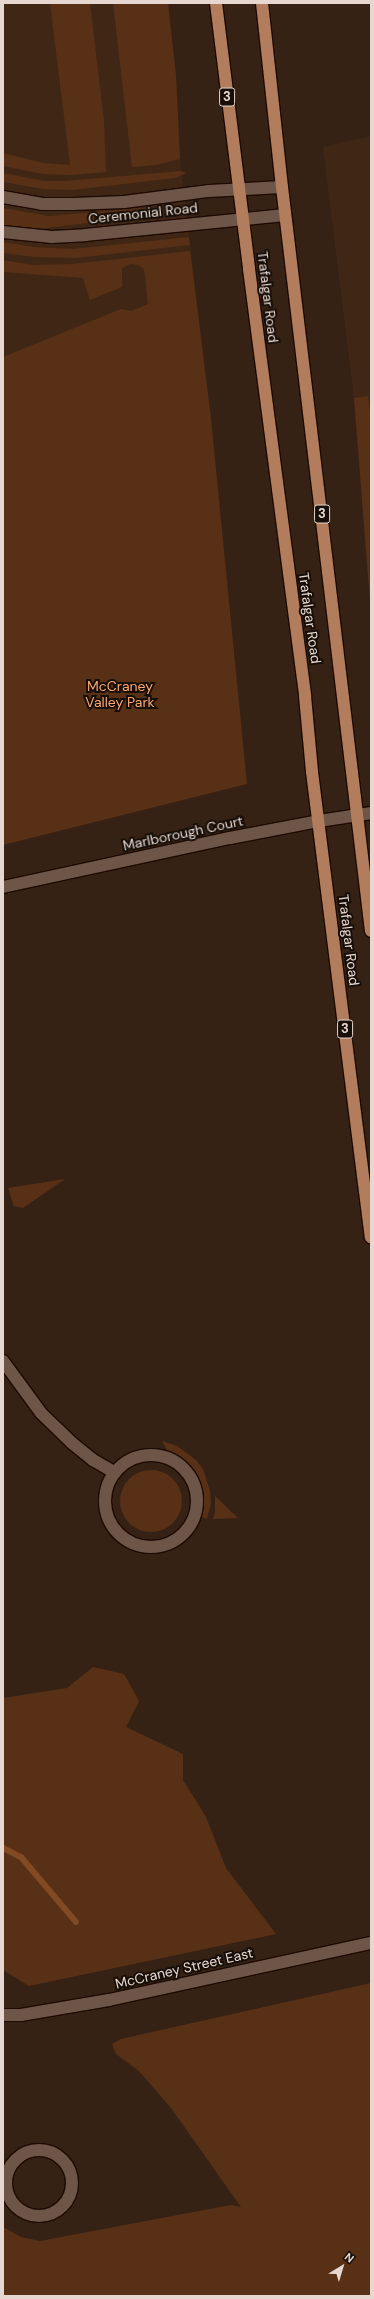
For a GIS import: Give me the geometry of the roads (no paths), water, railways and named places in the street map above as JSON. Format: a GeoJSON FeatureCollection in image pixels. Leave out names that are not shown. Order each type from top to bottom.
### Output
{"type":"FeatureCollection","features":[{"type":"Feature","properties":{"kind":"main road","name":"Trafalgar Road"},"geometry":{"type":"LineString","coordinates":[[216,3],[240,190],[242,218],[305,696],[371,1237]]}},
{"type":"Feature","properties":{"kind":"main road","name":"Trafalgar Road"},"geometry":{"type":"LineString","coordinates":[[262,3],[285,215],[371,931]]}},
{"type":"Feature","properties":{"kind":"street","name":"Ceremonial Road"},"geometry":{"type":"LineString","coordinates":[[3,198],[42,204],[124,202],[209,191],[282,187]]}},
{"type":"Feature","properties":{"kind":"street","name":"Ceremonial Road"},"geometry":{"type":"LineString","coordinates":[[3,232],[52,236],[85,235],[242,218],[285,215]]}},
{"type":"Feature","properties":{"kind":"street","name":"Marlborough Court"},"geometry":{"type":"LineString","coordinates":[[3,887],[59,876],[145,855],[319,820],[371,813]]}},
{"type":"Feature","properties":{"kind":"street"},"geometry":{"type":"LineString","coordinates":[[3,1361],[41,1413],[72,1443],[93,1460],[114,1472]]}},
{"type":"Feature","properties":{"kind":"street"},"geometry":{"type":"LineString","coordinates":[[140,1455],[165,1456],[177,1462],[187,1471],[193,1482],[197,1495],[196,1508],[189,1527],[170,1544],[161,1546],[148,1547],[133,1544],[120,1536],[110,1524],[105,1509],[104,1494],[114,1472],[128,1460],[140,1455]]}},
{"type":"Feature","properties":{"kind":"street","name":"McCraney Street East"},"geometry":{"type":"LineString","coordinates":[[3,2015],[21,2015],[109,2000],[371,1943]]}},
{"type":"Feature","properties":{"kind":"street"},"geometry":{"type":"LineString","coordinates":[[37,2150],[48,2151],[58,2155],[66,2164],[71,2174],[72,2186],[69,2197],[62,2207],[53,2214],[33,2216],[22,2212],[13,2205],[5,2195],[6,2173],[12,2163],[25,2152],[37,2150]]}},
{"type":"Feature","properties":{"kind":"waterway"},"geometry":{"type":"LineString","coordinates":[[3,1848],[21,1857],[76,1922]]}},
{"type":"Feature","properties":{"kind":"park label","name":"McCraney Valley Park"},"geometry":{"type":"Point","coordinates":[120,694]}}]}
